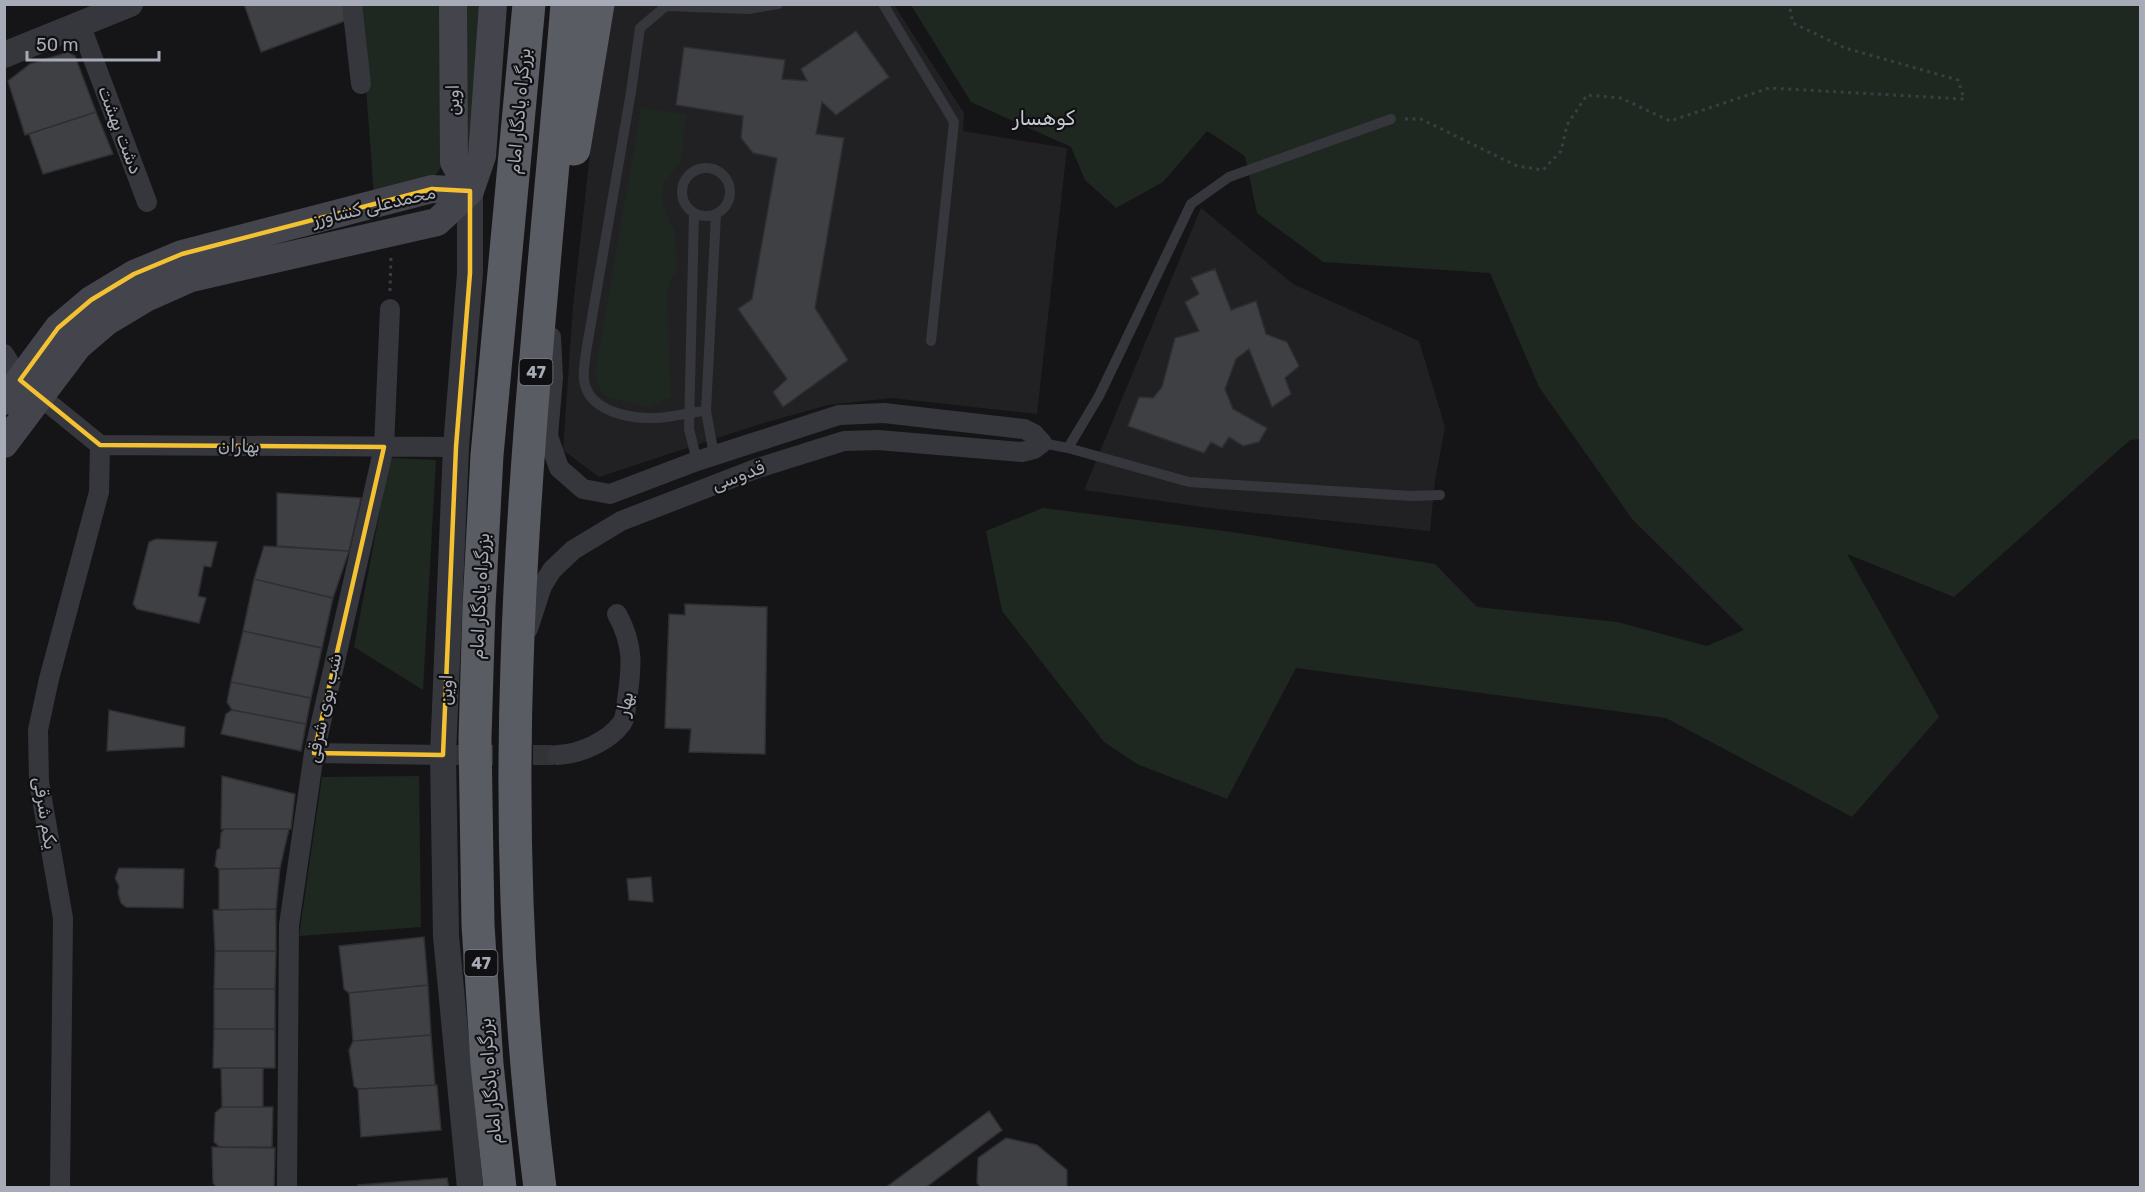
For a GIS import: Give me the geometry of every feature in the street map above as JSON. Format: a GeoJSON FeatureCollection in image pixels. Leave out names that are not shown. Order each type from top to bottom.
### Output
{"type":"FeatureCollection","features":[{"type":"Feature","properties":{"kind":"highway","name":"بزرگراه یادگار امام"},"geometry":{"type":"LineString","coordinates":[[500,1188],[487,1064],[478,925],[475,738],[487,455],[529,4]]}},
{"type":"Feature","properties":{"kind":"highway","name":"47"},"geometry":{"type":"LineString","coordinates":[[540,1188],[533,1131],[517,924],[515,740],[529,459],[567,4]]}},
{"type":"Feature","properties":{"kind":"highway"},"geometry":{"type":"LineString","coordinates":[[548,237],[574,148],[597,4]]}},
{"type":"Feature","properties":{"kind":"main road","name":"اوین"},"geometry":{"type":"LineString","coordinates":[[453,4],[454,162],[470,191]]}},
{"type":"Feature","properties":{"kind":"main road","name":"اوین"},"geometry":{"type":"LineString","coordinates":[[470,191],[482,156],[494,4]]}},
{"type":"Feature","properties":{"kind":"main road","name":"محمدعلی کشاورز"},"geometry":{"type":"LineString","coordinates":[[4,444],[22,392],[58,328],[91,300],[134,274],[182,254],[432,189],[470,191]]}},
{"type":"Feature","properties":{"kind":"main road","name":"محمدعلی کشاورز"},"geometry":{"type":"LineString","coordinates":[[22,392],[106,322],[146,298],[191,278],[437,222],[470,191]]}},
{"type":"Feature","properties":{"kind":"street"},"geometry":{"type":"LineString","coordinates":[[4,55],[130,4]]}},
{"type":"Feature","properties":{"kind":"street"},"geometry":{"type":"LineString","coordinates":[[352,4],[361,84]]}},
{"type":"Feature","properties":{"kind":"street","name":"دشت بهشت"},"geometry":{"type":"LineString","coordinates":[[80,24],[147,202]]}},
{"type":"Feature","properties":{"kind":"street","name":"اوین"},"geometry":{"type":"LineString","coordinates":[[470,191],[470,273],[456,447],[443,755],[447,936],[470,1188]]}},
{"type":"Feature","properties":{"kind":"street"},"geometry":{"type":"LineString","coordinates":[[542,299],[550,335],[553,378],[549,436],[559,468],[584,489],[610,494],[706,458],[839,414],[884,413],[1024,429],[1034,434],[1042,443]]}},
{"type":"Feature","properties":{"kind":"street","name":"شب بوی شرقی"},"geometry":{"type":"LineString","coordinates":[[287,1188],[289,925],[314,753],[384,447],[390,309]]}},
{"type":"Feature","properties":{"kind":"street"},"geometry":{"type":"LineString","coordinates":[[4,354],[22,392],[100,445]]}},
{"type":"Feature","properties":{"kind":"street","name":"قدوسی"},"geometry":{"type":"LineString","coordinates":[[517,664],[542,586],[552,570],[573,550],[621,520],[758,468],[844,441],[878,440],[1022,452],[1042,443]]}},
{"type":"Feature","properties":{"kind":"street","name":"بهاران"},"geometry":{"type":"LineString","coordinates":[[100,445],[456,447]]}},
{"type":"Feature","properties":{"kind":"street","name":"یکم شرقی"},"geometry":{"type":"LineString","coordinates":[[60,1188],[63,918],[39,782],[38,730],[49,679],[99,492],[100,445]]}},
{"type":"Feature","properties":{"kind":"street"},"geometry":{"type":"LineString","coordinates":[[610,494],[621,520]]}},
{"type":"Feature","properties":{"kind":"street","name":"بهار"},"geometry":{"type":"LineString","coordinates":[[557,755],[568,754],[605,740],[624,721],[632,669],[627,633],[617,614]]}},
{"type":"Feature","properties":{"kind":"street"},"geometry":{"type":"LineString","coordinates":[[314,753],[443,755]]}},
{"type":"Feature","properties":{"kind":"lane"},"geometry":{"type":"LineString","coordinates":[[706,411],[656,418],[628,416],[603,408],[591,395],[584,381],[586,352],[632,92],[640,28],[666,6],[749,9],[778,4]]}},
{"type":"Feature","properties":{"kind":"lane"},"geometry":{"type":"LineString","coordinates":[[883,4],[954,122],[930,341]]}},
{"type":"Feature","properties":{"kind":"lane"},"geometry":{"type":"LineString","coordinates":[[1068,448],[1099,396],[1191,204],[1229,177],[1391,119]]}},
{"type":"Feature","properties":{"kind":"lane"},"geometry":{"type":"LineString","coordinates":[[705,168],[721,173],[729,187],[727,203],[716,214],[709,216],[694,213],[684,202],[682,187],[690,174],[705,168]]}},
{"type":"Feature","properties":{"kind":"lane"},"geometry":{"type":"LineString","coordinates":[[694,213],[688,429],[706,458]]}},
{"type":"Feature","properties":{"kind":"lane"},"geometry":{"type":"LineString","coordinates":[[706,458],[706,411],[716,214]]}},
{"type":"Feature","properties":{"kind":"lane"},"geometry":{"type":"LineString","coordinates":[[1042,443],[1068,448],[1189,482],[1410,496],[1440,495]]}},
{"type":"Feature","properties":{"kind":"lane"},"geometry":{"type":"LineString","coordinates":[[533,1131],[546,1188]]}},
{"type":"Feature","properties":{"kind":"path"},"geometry":{"type":"LineString","coordinates":[[1391,119],[1421,119],[1517,166],[1543,170],[1561,152],[1567,124],[1587,95],[1621,98],[1670,121],[1769,88],[1964,99],[1958,80],[1845,48],[1793,23],[1789,4]]}},
{"type":"Feature","properties":{"kind":"path"},"geometry":{"type":"LineString","coordinates":[[390,309],[391,233]]}},
{"type":"Feature","properties":{"kind":"highlighted area"},"geometry":{"type":"Polygon","coordinates":[[[432,189],[470,191],[470,273],[456,447],[443,755],[314,753],[384,447],[100,445],[20,380],[58,328],[91,300],[134,274],[182,254],[432,189]]]}},
{"type":"Feature","properties":{"kind":"shaded area"},"geometry":{"type":"Polygon","coordinates":[[[360,5],[444,5],[444,156],[441,167],[435,176],[374,196],[360,5]]]}},
{"type":"Feature","properties":{"kind":"shaded area"},"geometry":{"type":"Polygon","coordinates":[[[464,5],[484,5],[468,161],[464,5]]]}},
{"type":"Feature","properties":{"kind":"shaded area"},"geometry":{"type":"Polygon","coordinates":[[[614,5],[894,5],[964,113],[963,131],[1067,148],[1037,414],[892,398],[828,405],[760,424],[599,477],[563,450],[573,306],[590,154],[614,5]]]}},
{"type":"Feature","properties":{"kind":"shaded area"},"geometry":{"type":"Polygon","coordinates":[[[911,5],[2140,5],[2140,439],[2130,440],[1954,597],[1847,554],[1939,717],[1852,817],[1666,718],[1296,668],[1227,799],[1137,764],[1104,742],[1002,611],[986,531],[1043,508],[1232,532],[1435,564],[1477,607],[1617,622],[1707,646],[1744,630],[1632,519],[1539,387],[1490,273],[1323,262],[1257,213],[1245,156],[1207,131],[1163,182],[1116,208],[1085,180],[1071,147],[971,102],[911,5]]]}},
{"type":"Feature","properties":{"kind":"shaded area"},"geometry":{"type":"Polygon","coordinates":[[[641,108],[686,114],[681,161],[664,183],[662,202],[675,232],[677,271],[671,279],[667,293],[671,397],[649,407],[605,396],[601,392],[595,373],[641,108]]]}},
{"type":"Feature","properties":{"kind":"shaded area"},"geometry":{"type":"Polygon","coordinates":[[[1201,208],[1293,284],[1419,341],[1445,427],[1435,480],[1430,531],[1217,509],[1084,490],[1201,208]]]}},
{"type":"Feature","properties":{"kind":"shaded area"},"geometry":{"type":"Polygon","coordinates":[[[390,458],[436,460],[423,690],[354,647],[390,458]]]}},
{"type":"Feature","properties":{"kind":"shaded area"},"geometry":{"type":"Polygon","coordinates":[[[419,776],[421,927],[299,936],[322,777],[419,776]]]}},
{"type":"Feature","properties":{"kind":"building"},"geometry":{"type":"Polygon","coordinates":[[[244,4],[343,4],[345,21],[261,52],[244,4]]]}},
{"type":"Feature","properties":{"kind":"building"},"geometry":{"type":"Polygon","coordinates":[[[856,31],[889,77],[836,115],[822,102],[816,134],[844,138],[815,308],[848,360],[783,407],[773,392],[787,379],[738,309],[752,299],[777,158],[753,153],[741,138],[743,116],[676,105],[684,47],[785,60],[782,79],[807,81],[801,69],[856,31]]]}},
{"type":"Feature","properties":{"kind":"building"},"geometry":{"type":"Polygon","coordinates":[[[68,52],[75,56],[96,112],[25,135],[8,81],[30,64],[68,52]]]}},
{"type":"Feature","properties":{"kind":"building"},"geometry":{"type":"Polygon","coordinates":[[[96,112],[113,154],[43,174],[29,134],[96,112]]]}},
{"type":"Feature","properties":{"kind":"building"},"geometry":{"type":"Polygon","coordinates":[[[1215,269],[1231,310],[1256,301],[1266,334],[1287,342],[1299,366],[1285,378],[1291,394],[1272,407],[1249,349],[1236,359],[1225,389],[1233,409],[1267,428],[1259,442],[1243,446],[1229,437],[1222,448],[1211,442],[1204,453],[1128,426],[1139,397],[1153,398],[1162,387],[1175,338],[1199,331],[1185,302],[1199,294],[1191,278],[1215,269]]]}},
{"type":"Feature","properties":{"kind":"building"},"geometry":{"type":"Polygon","coordinates":[[[277,493],[361,498],[349,551],[277,546],[277,493]]]}},
{"type":"Feature","properties":{"kind":"building"},"geometry":{"type":"Polygon","coordinates":[[[156,539],[217,542],[211,567],[204,566],[198,596],[206,598],[199,623],[137,609],[133,604],[149,542],[156,539]]]}},
{"type":"Feature","properties":{"kind":"building"},"geometry":{"type":"Polygon","coordinates":[[[264,546],[349,551],[333,598],[254,579],[264,546]]]}},
{"type":"Feature","properties":{"kind":"building"},"geometry":{"type":"Polygon","coordinates":[[[254,579],[333,598],[322,648],[243,631],[254,579]]]}},
{"type":"Feature","properties":{"kind":"building"},"geometry":{"type":"Polygon","coordinates":[[[685,604],[767,607],[765,754],[689,752],[691,729],[665,728],[669,614],[685,615],[685,604]]]}},
{"type":"Feature","properties":{"kind":"building"},"geometry":{"type":"Polygon","coordinates":[[[243,631],[322,648],[311,698],[231,682],[243,631]]]}},
{"type":"Feature","properties":{"kind":"building"},"geometry":{"type":"Polygon","coordinates":[[[231,682],[311,698],[306,724],[232,710],[227,702],[231,682]]]}},
{"type":"Feature","properties":{"kind":"building"},"geometry":{"type":"Polygon","coordinates":[[[109,710],[185,727],[184,747],[107,751],[109,710]]]}},
{"type":"Feature","properties":{"kind":"building"},"geometry":{"type":"Polygon","coordinates":[[[232,710],[306,724],[301,751],[221,734],[226,714],[232,710]]]}},
{"type":"Feature","properties":{"kind":"building"},"geometry":{"type":"Polygon","coordinates":[[[222,776],[295,794],[291,829],[221,829],[222,776]]]}},
{"type":"Feature","properties":{"kind":"building"},"geometry":{"type":"Polygon","coordinates":[[[224,829],[289,829],[280,868],[219,869],[215,866],[217,850],[220,848],[221,833],[224,829]]]}},
{"type":"Feature","properties":{"kind":"building"},"geometry":{"type":"Polygon","coordinates":[[[119,868],[184,869],[183,908],[126,907],[121,903],[118,893],[119,886],[115,878],[119,868]]]}},
{"type":"Feature","properties":{"kind":"building"},"geometry":{"type":"Polygon","coordinates":[[[280,868],[276,909],[219,910],[219,869],[280,868]]]}},
{"type":"Feature","properties":{"kind":"building"},"geometry":{"type":"Polygon","coordinates":[[[651,877],[653,902],[629,900],[627,879],[651,877]]]}},
{"type":"Feature","properties":{"kind":"building"},"geometry":{"type":"Polygon","coordinates":[[[276,909],[276,951],[215,951],[213,910],[276,909]]]}},
{"type":"Feature","properties":{"kind":"building"},"geometry":{"type":"Polygon","coordinates":[[[424,937],[428,985],[349,993],[344,989],[339,946],[424,937]]]}},
{"type":"Feature","properties":{"kind":"building"},"geometry":{"type":"Polygon","coordinates":[[[215,951],[276,951],[275,989],[214,989],[215,951]]]}},
{"type":"Feature","properties":{"kind":"building"},"geometry":{"type":"Polygon","coordinates":[[[428,985],[431,1035],[353,1041],[349,993],[428,985]]]}},
{"type":"Feature","properties":{"kind":"building"},"geometry":{"type":"Polygon","coordinates":[[[214,989],[275,989],[275,1029],[214,1029],[214,989]]]}},
{"type":"Feature","properties":{"kind":"building"},"geometry":{"type":"Polygon","coordinates":[[[214,1029],[275,1029],[275,1068],[213,1068],[214,1029]]]}},
{"type":"Feature","properties":{"kind":"building"},"geometry":{"type":"Polygon","coordinates":[[[431,1035],[435,1085],[358,1089],[354,1086],[349,1050],[353,1041],[431,1035]]]}},
{"type":"Feature","properties":{"kind":"building"},"geometry":{"type":"Polygon","coordinates":[[[221,1068],[263,1068],[263,1107],[222,1107],[221,1068]]]}},
{"type":"Feature","properties":{"kind":"building"},"geometry":{"type":"Polygon","coordinates":[[[437,1085],[441,1130],[361,1137],[358,1089],[437,1085]]]}},
{"type":"Feature","properties":{"kind":"building"},"geometry":{"type":"Polygon","coordinates":[[[222,1107],[273,1107],[272,1147],[220,1147],[214,1142],[215,1113],[222,1107]]]}},
{"type":"Feature","properties":{"kind":"building"},"geometry":{"type":"Polygon","coordinates":[[[989,1111],[1002,1130],[925,1188],[885,1188],[989,1111]]]}},
{"type":"Feature","properties":{"kind":"building"},"geometry":{"type":"Polygon","coordinates":[[[1006,1138],[1037,1145],[1067,1170],[1067,1188],[981,1188],[977,1183],[978,1158],[1006,1138]]]}},
{"type":"Feature","properties":{"kind":"building"},"geometry":{"type":"Polygon","coordinates":[[[212,1147],[275,1148],[274,1188],[217,1188],[213,1183],[212,1147]]]}},
{"type":"Feature","properties":{"kind":"building"},"geometry":{"type":"Polygon","coordinates":[[[447,1178],[449,1188],[359,1188],[358,1185],[447,1178]]]}},
{"type":"Feature","properties":{"kind":"tunnel"},"geometry":{"type":"LineString","coordinates":[[443,755],[557,755]]}},
{"type":"Feature","properties":{"kind":"district","name":"کوهسار"},"geometry":{"type":"Point","coordinates":[1044,118]}}]}
